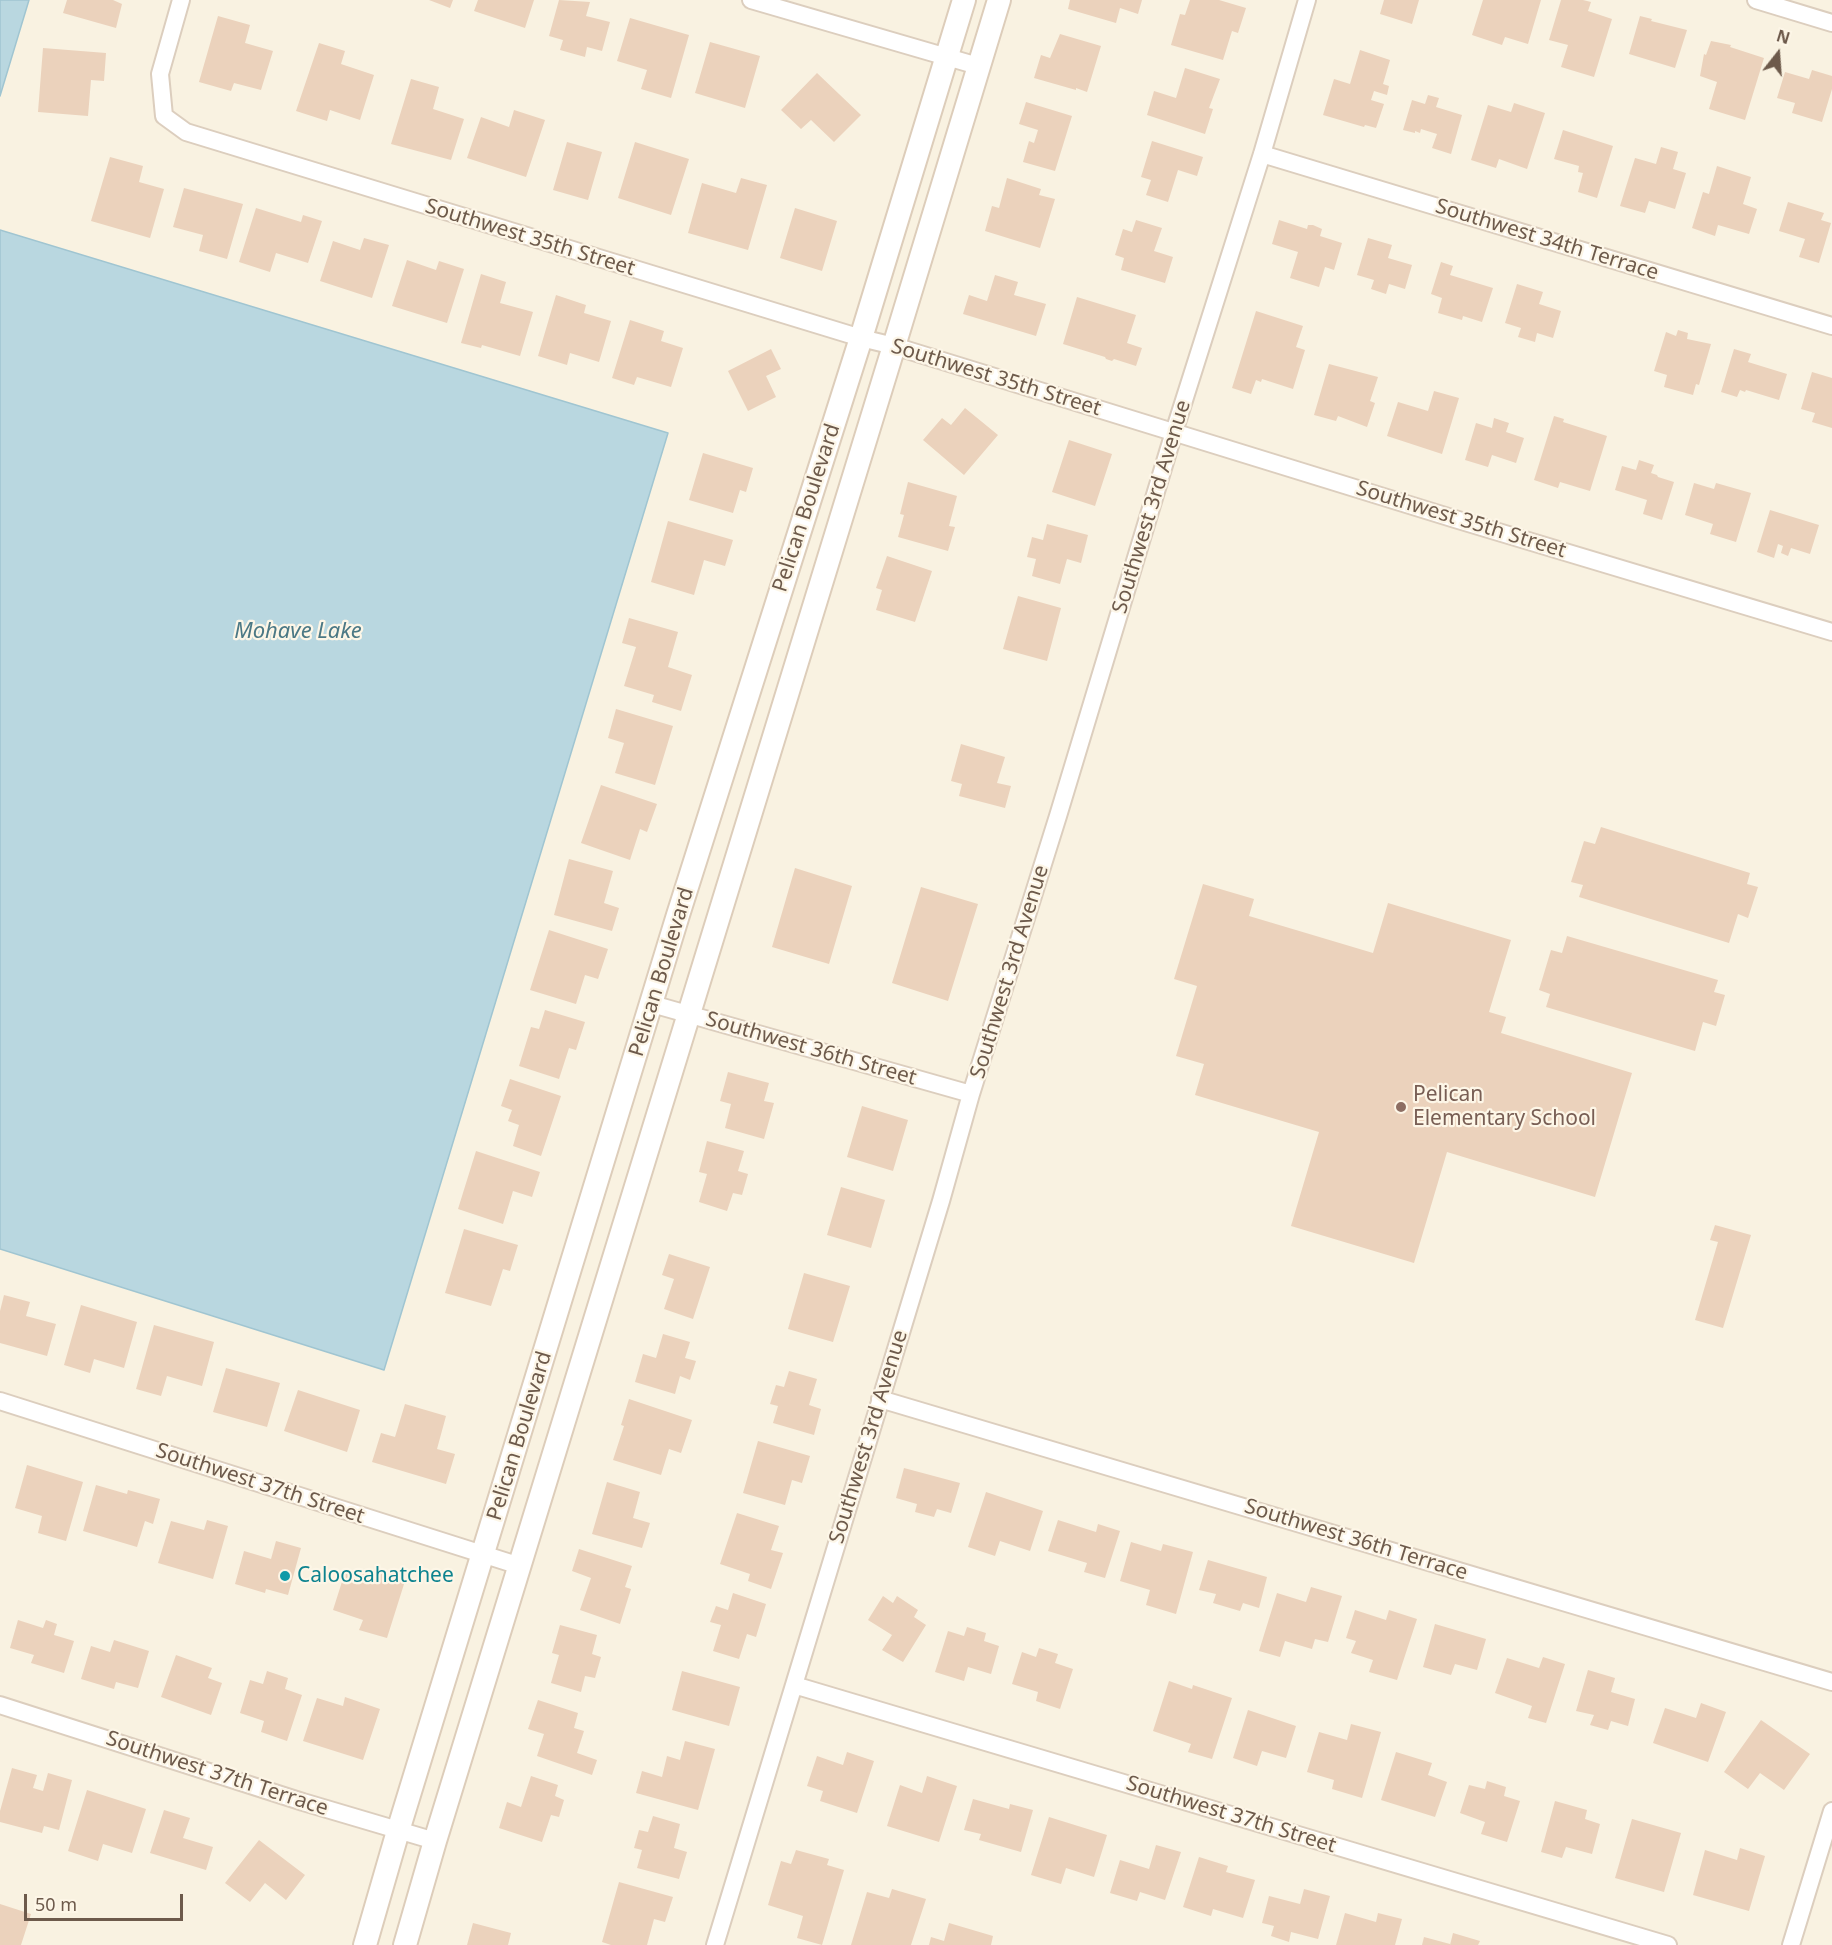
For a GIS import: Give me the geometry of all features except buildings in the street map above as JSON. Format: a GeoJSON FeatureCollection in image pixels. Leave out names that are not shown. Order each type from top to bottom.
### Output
{"type":"FeatureCollection","features":[{"type":"Feature","properties":{"kind":"street","name":"Southwest 35th Street"},"geometry":{"type":"LineString","coordinates":[[181,0],[160,74],[164,116],[186,132],[1832,632]]}},
{"type":"Feature","properties":{"kind":"street"},"geometry":{"type":"LineString","coordinates":[[751,0],[978,66]]}},
{"type":"Feature","properties":{"kind":"street","name":"Pelican Boulevard"},"geometry":{"type":"LineString","coordinates":[[365,1945],[652,1004],[861,338],[964,0]]}},
{"type":"Feature","properties":{"kind":"street","name":"Pelican Boulevard"},"geometry":{"type":"LineString","coordinates":[[405,1945],[999,0]]}},
{"type":"Feature","properties":{"kind":"street","name":"Southwest 3rd Avenue"},"geometry":{"type":"LineString","coordinates":[[715,1945],[941,1201],[971,1094],[1077,755],[1174,432],[1262,154],[1307,0]]}},
{"type":"Feature","properties":{"kind":"street"},"geometry":{"type":"LineString","coordinates":[[1756,0],[1832,23]]}},
{"type":"Feature","properties":{"kind":"street","name":"Southwest 34th Terrace"},"geometry":{"type":"LineString","coordinates":[[1262,154],[1832,326]]}},
{"type":"Feature","properties":{"kind":"street","name":"Southwest 36th Street"},"geometry":{"type":"LineString","coordinates":[[652,1004],[971,1094]]}},
{"type":"Feature","properties":{"kind":"street","name":"Southwest 36th Terrace"},"geometry":{"type":"LineString","coordinates":[[880,1398],[1832,1682]]}},
{"type":"Feature","properties":{"kind":"street","name":"Southwest 37th Street"},"geometry":{"type":"LineString","coordinates":[[0,1401],[520,1566]]}},
{"type":"Feature","properties":{"kind":"street","name":"Southwest 37th Street"},"geometry":{"type":"LineString","coordinates":[[795,1685],[1668,1945]]}},
{"type":"Feature","properties":{"kind":"street","name":"Southwest 37th Terrace"},"geometry":{"type":"LineString","coordinates":[[0,1705],[435,1841]]}},
{"type":"Feature","properties":{"kind":"street"},"geometry":{"type":"LineString","coordinates":[[1791,1945],[1832,1811]]}},
{"type":"Feature","properties":{"kind":"water"},"geometry":{"type":"Polygon","coordinates":[[[0,0],[29,0],[0,96],[0,0]]]}},
{"type":"Feature","properties":{"kind":"water","name":"Mohave Lake"},"geometry":{"type":"Polygon","coordinates":[[[0,230],[668,433],[384,1370],[0,1249],[0,230]]]}},
{"type":"Feature","properties":{"kind":"place","name":"Pelican Elementary School"},"geometry":{"type":"Point","coordinates":[1401,1107]}},
{"type":"Feature","properties":{"kind":"place","name":"Caloosahatchee"},"geometry":{"type":"Point","coordinates":[285,1576]}}]}
